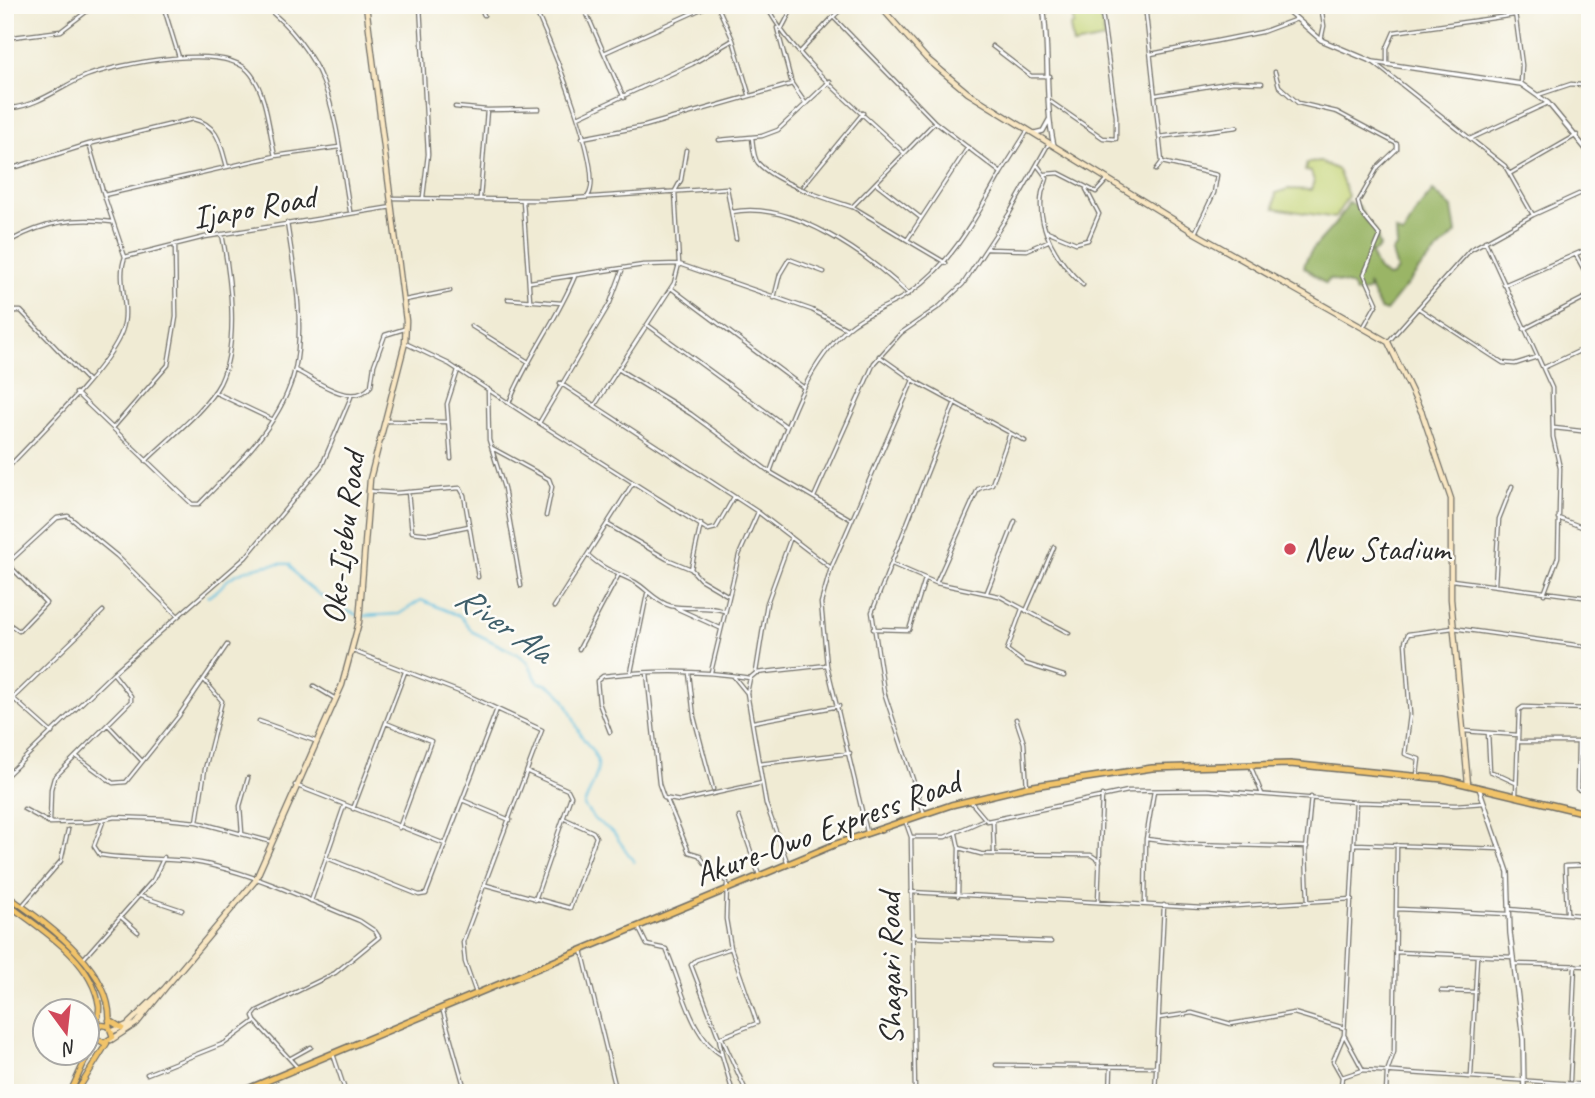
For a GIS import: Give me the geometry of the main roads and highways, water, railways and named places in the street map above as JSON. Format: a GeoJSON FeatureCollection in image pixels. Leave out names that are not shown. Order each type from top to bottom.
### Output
{"type":"FeatureCollection","features":[{"type":"Feature","properties":{"kind":"highway","name":"Akure-Owo Express Road"},"geometry":{"type":"LineString","coordinates":[[238,1093],[867,832],[970,800],[1027,787],[1118,772],[1250,763],[1342,767],[1417,775],[1479,786],[1590,814]]}},
{"type":"Feature","properties":{"kind":"main road","name":"Oke-Ijebu Road"},"geometry":{"type":"LineString","coordinates":[[165,988],[255,880],[353,651],[359,615],[368,491],[405,343],[406,328],[405,300],[366,5]]}},
{"type":"Feature","properties":{"kind":"main road"},"geometry":{"type":"LineString","coordinates":[[879,5],[913,45],[954,84],[1195,233],[1388,342],[1422,413],[1451,499],[1453,628],[1468,784]]}},
{"type":"Feature","properties":{"kind":"main road"},"geometry":{"type":"LineString","coordinates":[[5,894],[83,959],[98,980],[113,1031],[76,1093]]}},
{"type":"Feature","properties":{"kind":"main road"},"geometry":{"type":"LineString","coordinates":[[5,902],[71,955],[85,972],[97,996]]}},
{"type":"Feature","properties":{"kind":"main road"},"geometry":{"type":"LineString","coordinates":[[113,1031],[122,1028],[165,988]]}},
{"type":"Feature","properties":{"kind":"main road"},"geometry":{"type":"LineString","coordinates":[[102,1039],[109,1041],[137,1023],[165,988]]}},
{"type":"Feature","properties":{"kind":"main road"},"geometry":{"type":"LineString","coordinates":[[102,1025],[109,1023],[122,1028]]}},
{"type":"Feature","properties":{"kind":"main road"},"geometry":{"type":"LineString","coordinates":[[70,1093],[83,1066]]}},
{"type":"Feature","properties":{"kind":"waterway","name":"River Ala"},"geometry":{"type":"LineString","coordinates":[[208,596],[243,571],[267,565],[290,564],[309,587],[339,607],[357,615]]}},
{"type":"Feature","properties":{"kind":"waterway","name":"River Ala"},"geometry":{"type":"LineString","coordinates":[[362,616],[399,614],[421,600],[460,616],[473,632],[527,661],[538,682],[548,685],[561,695],[581,735],[594,752],[598,764],[596,775],[584,806],[595,820],[613,832],[634,862]]}},
{"type":"Feature","properties":{"kind":"place","name":"New Stadium"},"geometry":{"type":"Point","coordinates":[1290,549]}}]}
